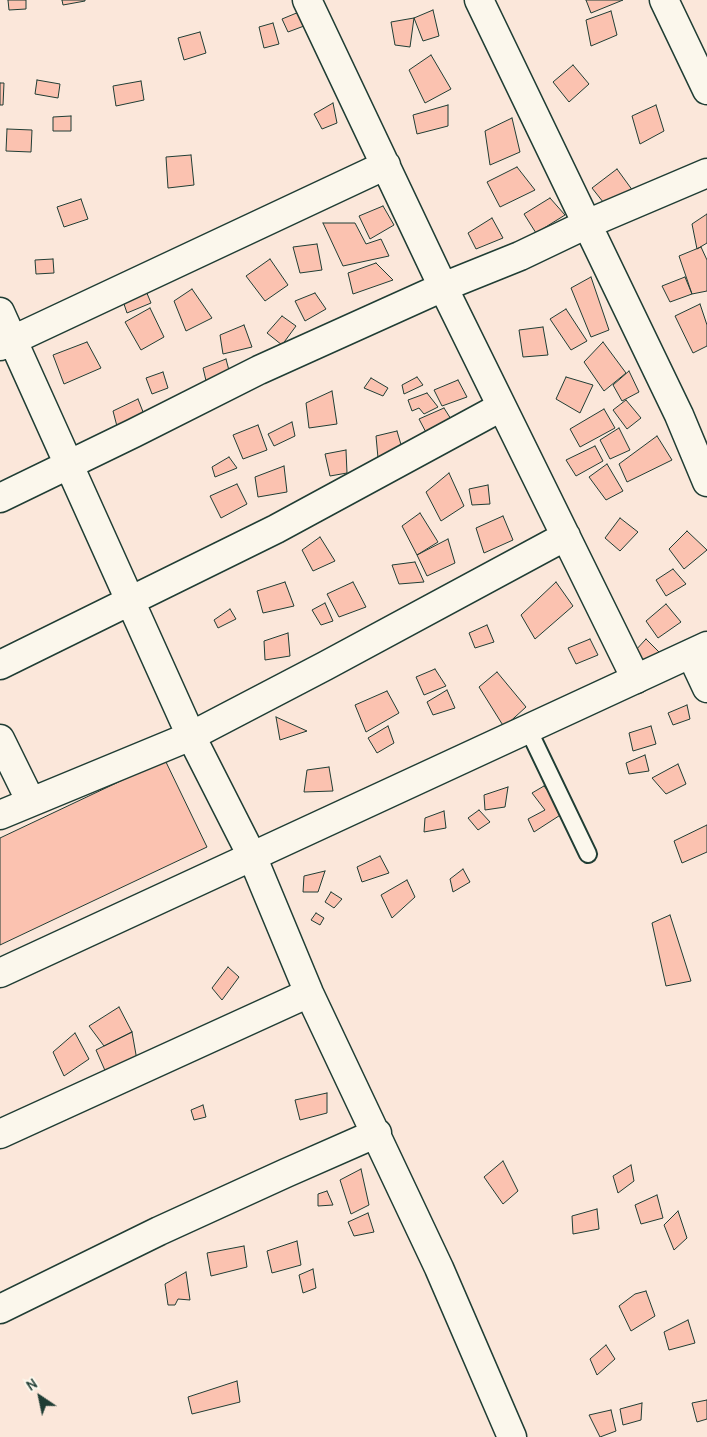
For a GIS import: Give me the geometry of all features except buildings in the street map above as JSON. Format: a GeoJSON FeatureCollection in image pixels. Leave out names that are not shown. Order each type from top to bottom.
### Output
{"type":"FeatureCollection","features":[{"type":"Feature","properties":{"kind":"street"},"geometry":{"type":"LineString","coordinates":[[307,0],[443,288],[636,679]]}},
{"type":"Feature","properties":{"kind":"street"},"geometry":{"type":"LineString","coordinates":[[479,0],[679,415],[707,482]]}},
{"type":"Feature","properties":{"kind":"street"},"geometry":{"type":"LineString","coordinates":[[664,0],[707,90]]}},
{"type":"Feature","properties":{"kind":"street"},"geometry":{"type":"LineString","coordinates":[[7,343],[386,165]]}},
{"type":"Feature","properties":{"kind":"street"},"geometry":{"type":"LineString","coordinates":[[0,498],[259,370],[520,256],[587,224],[707,173]]}},
{"type":"Feature","properties":{"kind":"street"},"geometry":{"type":"LineString","coordinates":[[0,312],[7,343],[68,464],[191,736],[252,856],[309,993],[439,1268],[512,1437]]}},
{"type":"Feature","properties":{"kind":"street"},"geometry":{"type":"LineString","coordinates":[[0,665],[276,529],[501,407]]}},
{"type":"Feature","properties":{"kind":"street"},"geometry":{"type":"LineString","coordinates":[[0,815],[191,736],[334,662],[566,536]]}},
{"type":"Feature","properties":{"kind":"street"},"geometry":{"type":"LineString","coordinates":[[0,973],[699,650],[707,688]]}},
{"type":"Feature","properties":{"kind":"street"},"geometry":{"type":"LineString","coordinates":[[0,740],[31,802]]}},
{"type":"Feature","properties":{"kind":"street"},"geometry":{"type":"LineString","coordinates":[[0,1134],[309,993]]}},
{"type":"Feature","properties":{"kind":"street"},"geometry":{"type":"LineString","coordinates":[[0,1309],[159,1231],[377,1134]]}},
{"type":"Feature","properties":{"kind":"lane"},"geometry":{"type":"LineString","coordinates":[[528,729],[588,854]]}}]}
